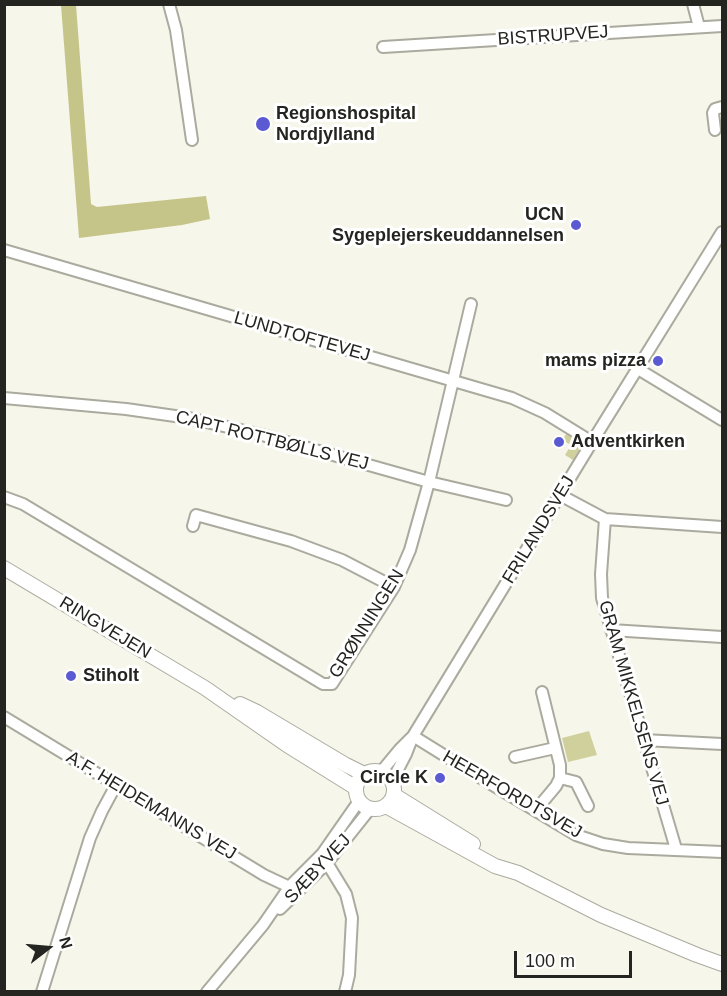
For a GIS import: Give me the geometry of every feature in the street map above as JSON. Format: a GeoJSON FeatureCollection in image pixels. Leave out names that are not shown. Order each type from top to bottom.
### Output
{"type":"FeatureCollection","features":[{"type":"Feature","properties":{"kind":"main road","name":"RINGVEJEN"},"geometry":{"type":"LineString","coordinates":[[4,568],[205,688],[357,794]]}},
{"type":"Feature","properties":{"kind":"main road","name":"RINGVEJEN"},"geometry":{"type":"LineString","coordinates":[[205,688],[257,712],[364,774]]}},
{"type":"Feature","properties":{"kind":"main road"},"geometry":{"type":"LineString","coordinates":[[388,789],[381,809],[370,809],[362,804],[357,794],[360,778],[370,772],[388,789],[518,873],[601,915],[723,964]]}},
{"type":"Feature","properties":{"kind":"street"},"geometry":{"type":"LineString","coordinates":[[170,4],[192,140]]}},
{"type":"Feature","properties":{"kind":"street"},"geometry":{"type":"LineString","coordinates":[[693,4],[699,27]]}},
{"type":"Feature","properties":{"kind":"street","name":"BISTRUPVEJ"},"geometry":{"type":"LineString","coordinates":[[383,47],[723,26]]}},
{"type":"Feature","properties":{"kind":"street"},"geometry":{"type":"LineString","coordinates":[[715,130],[713,113],[715,109],[723,107]]}},
{"type":"Feature","properties":{"kind":"street","name":"FRILANDSVEJ"},"geometry":{"type":"LineString","coordinates":[[388,789],[413,736],[723,232]]}},
{"type":"Feature","properties":{"kind":"street","name":"LUNDTOFTEVEJ"},"geometry":{"type":"LineString","coordinates":[[4,250],[512,398],[546,413],[592,442]]}},
{"type":"Feature","properties":{"kind":"street","name":"GRØNNINGEN"},"geometry":{"type":"LineString","coordinates":[[4,497],[22,504],[323,684],[332,684],[394,587],[410,550],[429,482],[471,304]]}},
{"type":"Feature","properties":{"kind":"street"},"geometry":{"type":"LineString","coordinates":[[638,369],[721,416]]}},
{"type":"Feature","properties":{"kind":"street","name":"CAPT ROTTBØLLS VEJ"},"geometry":{"type":"LineString","coordinates":[[4,398],[126,409],[189,418],[262,435],[429,482],[506,500]]}},
{"type":"Feature","properties":{"kind":"street"},"geometry":{"type":"LineString","coordinates":[[561,495],[605,519],[723,527]]}},
{"type":"Feature","properties":{"kind":"street"},"geometry":{"type":"LineString","coordinates":[[193,526],[196,515],[291,541],[342,560],[394,587]]}},
{"type":"Feature","properties":{"kind":"street","name":"GRAM MIKKELSENS VEJ"},"geometry":{"type":"LineString","coordinates":[[605,519],[601,574],[602,598],[676,849]]}},
{"type":"Feature","properties":{"kind":"street"},"geometry":{"type":"LineString","coordinates":[[611,630],[723,637]]}},
{"type":"Feature","properties":{"kind":"street"},"geometry":{"type":"LineString","coordinates":[[536,810],[560,778],[560,765],[542,692]]}},
{"type":"Feature","properties":{"kind":"street","name":"A.F. HEIDEMANNS VEJ"},"geometry":{"type":"LineString","coordinates":[[4,717],[264,875],[294,889]]}},
{"type":"Feature","properties":{"kind":"street","name":"HEERFORDTSVEJ"},"geometry":{"type":"LineString","coordinates":[[413,736],[576,835],[603,844],[628,848],[723,852]]}},
{"type":"Feature","properties":{"kind":"street"},"geometry":{"type":"LineString","coordinates":[[643,740],[723,744]]}},
{"type":"Feature","properties":{"kind":"street"},"geometry":{"type":"LineString","coordinates":[[515,757],[555,748]]}},
{"type":"Feature","properties":{"kind":"street"},"geometry":{"type":"LineString","coordinates":[[560,778],[576,782],[588,806]]}},
{"type":"Feature","properties":{"kind":"street"},"geometry":{"type":"LineString","coordinates":[[42,992],[90,838],[116,785]]}},
{"type":"Feature","properties":{"kind":"street","name":"SÆBYVEJ"},"geometry":{"type":"LineString","coordinates":[[325,858],[345,823],[357,794]]}},
{"type":"Feature","properties":{"kind":"street","name":"SÆBYVEJ"},"geometry":{"type":"LineString","coordinates":[[207,992],[294,889],[370,809]]}},
{"type":"Feature","properties":{"kind":"street"},"geometry":{"type":"LineString","coordinates":[[325,858],[346,894],[352,918],[349,975],[345,992]]}},
{"type":"Feature","properties":{"kind":"green space"},"geometry":{"type":"Polygon","coordinates":[[[567,433],[581,446],[573,460],[565,455],[571,445],[562,440],[567,433]]]}},
{"type":"Feature","properties":{"kind":"green space"},"geometry":{"type":"Polygon","coordinates":[[[589,731],[597,755],[568,762],[562,738],[589,731]]]}},
{"type":"Feature","properties":{"kind":"shaded area"},"geometry":{"type":"Polygon","coordinates":[[[61,5],[76,5],[91,204],[97,207],[206,196],[210,219],[182,225],[79,238],[61,5]]]}},
{"type":"Feature","properties":{"kind":"place","name":"Regionshospital Nordjylland"},"geometry":{"type":"Point","coordinates":[263,124]}},
{"type":"Feature","properties":{"kind":"place","name":"UCN Sygeplejerskeuddannelsen"},"geometry":{"type":"Point","coordinates":[576,225]}},
{"type":"Feature","properties":{"kind":"place","name":"mams pizza"},"geometry":{"type":"Point","coordinates":[658,361]}},
{"type":"Feature","properties":{"kind":"place","name":"Adventkirken"},"geometry":{"type":"Point","coordinates":[559,442]}},
{"type":"Feature","properties":{"kind":"place","name":"Stiholt"},"geometry":{"type":"Point","coordinates":[71,676]}},
{"type":"Feature","properties":{"kind":"place","name":"Circle K"},"geometry":{"type":"Point","coordinates":[440,778]}}]}
